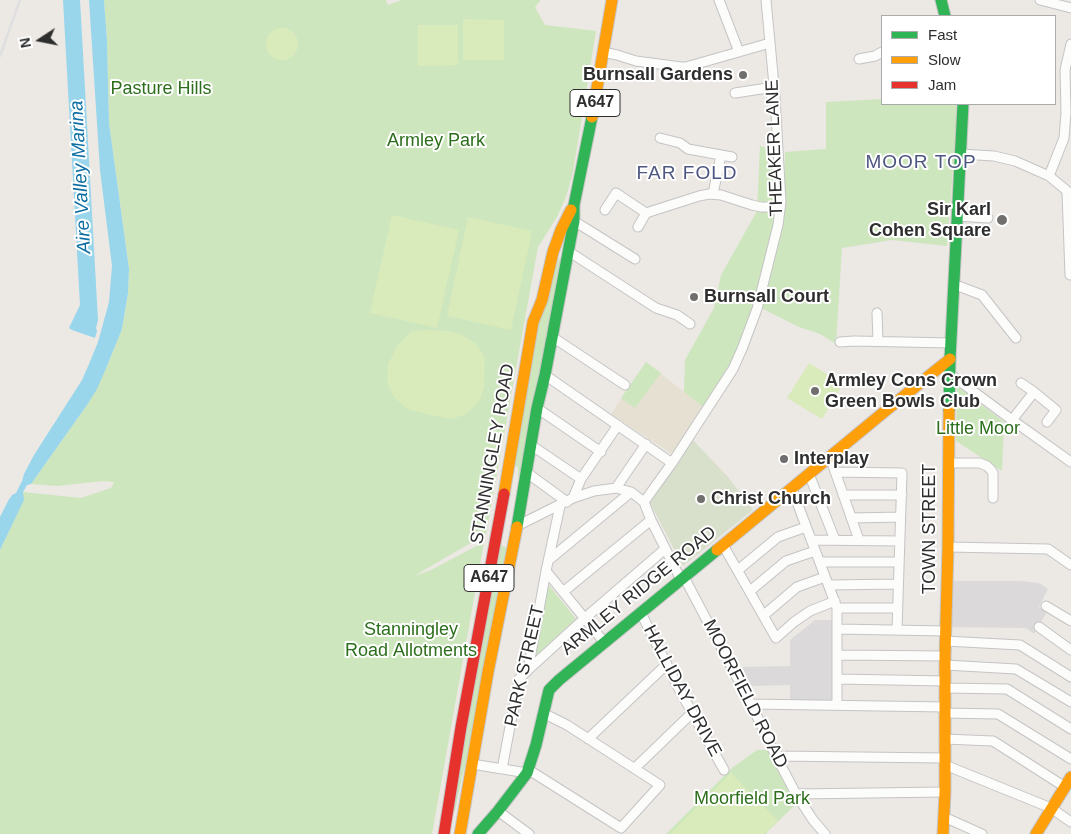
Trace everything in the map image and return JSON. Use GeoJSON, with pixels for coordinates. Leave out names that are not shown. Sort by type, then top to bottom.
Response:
{"type":"FeatureCollection","features":[{"type":"Feature","properties":{"kind":"main road","name":"STANNINGLEY ROAD"},"geometry":{"type":"LineString","coordinates":[[460,834],[488,672],[517,528],[537,408],[574,221],[574,205],[612,0]]}},
{"type":"Feature","properties":{"kind":"main road"},"geometry":{"type":"LineString","coordinates":[[941,0],[945,15]]}},
{"type":"Feature","properties":{"kind":"main road","name":"TOWN STREET"},"geometry":{"type":"LineString","coordinates":[[944,834],[944,710],[950,359],[962,105]]}},
{"type":"Feature","properties":{"kind":"main road","name":"STANNINGLEY ROAD"},"geometry":{"type":"LineString","coordinates":[[444,834],[461,727],[533,322],[542,300],[553,252],[561,230],[574,205]]}},
{"type":"Feature","properties":{"kind":"main road","name":"ARMLEY RIDGE ROAD"},"geometry":{"type":"LineString","coordinates":[[478,834],[528,772],[549,690],[604,642],[950,359]]}},
{"type":"Feature","properties":{"kind":"main road"},"geometry":{"type":"LineString","coordinates":[[497,533],[504,538],[517,528],[509,518],[499,519]]}},
{"type":"Feature","properties":{"kind":"main road"},"geometry":{"type":"LineString","coordinates":[[1036,834],[1071,777]]}},
{"type":"Feature","properties":{"kind":"street"},"geometry":{"type":"LineString","coordinates":[[719,0],[740,52]]}},
{"type":"Feature","properties":{"kind":"street","name":"THEAKER LANE"},"geometry":{"type":"LineString","coordinates":[[644,502],[672,463],[733,369],[757,309],[778,225],[780,207],[779,167],[766,0]]}},
{"type":"Feature","properties":{"kind":"street"},"geometry":{"type":"LineString","coordinates":[[1040,0],[1071,8]]}},
{"type":"Feature","properties":{"kind":"street"},"geometry":{"type":"LineString","coordinates":[[603,52],[636,62],[680,68],[770,43]]}},
{"type":"Feature","properties":{"kind":"street"},"geometry":{"type":"LineString","coordinates":[[1049,176],[1064,138],[1066,113],[1065,70],[1071,44]]}},
{"type":"Feature","properties":{"kind":"street"},"geometry":{"type":"LineString","coordinates":[[858,59],[875,56],[881,53]]}},
{"type":"Feature","properties":{"kind":"street"},"geometry":{"type":"LineString","coordinates":[[735,93],[774,88]]}},
{"type":"Feature","properties":{"kind":"street"},"geometry":{"type":"LineString","coordinates":[[660,138],[680,143],[688,149],[732,157]]}},
{"type":"Feature","properties":{"kind":"street"},"geometry":{"type":"LineString","coordinates":[[960,154],[994,156],[1015,161],[1049,176],[1069,193],[1070,275]]}},
{"type":"Feature","properties":{"kind":"street"},"geometry":{"type":"LineString","coordinates":[[713,194],[721,155]]}},
{"type":"Feature","properties":{"kind":"street"},"geometry":{"type":"LineString","coordinates":[[605,210],[616,193],[646,214]]}},
{"type":"Feature","properties":{"kind":"street"},"geometry":{"type":"LineString","coordinates":[[638,228],[646,214],[709,194],[721,195],[752,206],[780,207]]}},
{"type":"Feature","properties":{"kind":"street"},"geometry":{"type":"LineString","coordinates":[[957,216],[988,218]]}},
{"type":"Feature","properties":{"kind":"street"},"geometry":{"type":"LineString","coordinates":[[574,221],[635,259]]}},
{"type":"Feature","properties":{"kind":"street"},"geometry":{"type":"LineString","coordinates":[[568,251],[656,308],[676,315],[690,324]]}},
{"type":"Feature","properties":{"kind":"street"},"geometry":{"type":"LineString","coordinates":[[953,284],[982,295],[1016,338]]}},
{"type":"Feature","properties":{"kind":"street"},"geometry":{"type":"LineString","coordinates":[[877,314],[878,341]]}},
{"type":"Feature","properties":{"kind":"street"},"geometry":{"type":"LineString","coordinates":[[551,336],[625,386]]}},
{"type":"Feature","properties":{"kind":"street"},"geometry":{"type":"LineString","coordinates":[[840,342],[951,343]]}},
{"type":"Feature","properties":{"kind":"street"},"geometry":{"type":"LineString","coordinates":[[950,374],[1071,462]]}},
{"type":"Feature","properties":{"kind":"street"},"geometry":{"type":"LineString","coordinates":[[545,375],[672,463]]}},
{"type":"Feature","properties":{"kind":"street"},"geometry":{"type":"LineString","coordinates":[[1021,383],[1056,410],[1047,422]]}},
{"type":"Feature","properties":{"kind":"street"},"geometry":{"type":"LineString","coordinates":[[1012,420],[1034,392]]}},
{"type":"Feature","properties":{"kind":"street"},"geometry":{"type":"LineString","coordinates":[[537,408],[601,452]]}},
{"type":"Feature","properties":{"kind":"street","name":"PARK STREET"},"geometry":{"type":"LineString","coordinates":[[502,769],[519,679],[528,670],[546,571],[567,502],[618,425]]}},
{"type":"Feature","properties":{"kind":"street"},"geometry":{"type":"LineString","coordinates":[[616,488],[646,444]]}},
{"type":"Feature","properties":{"kind":"street"},"geometry":{"type":"LineString","coordinates":[[531,445],[582,479]]}},
{"type":"Feature","properties":{"kind":"street"},"geometry":{"type":"LineString","coordinates":[[830,457],[859,540]]}},
{"type":"Feature","properties":{"kind":"street"},"geometry":{"type":"LineString","coordinates":[[948,463],[980,463],[986,466],[993,473],[993,498]]}},
{"type":"Feature","properties":{"kind":"street"},"geometry":{"type":"LineString","coordinates":[[526,472],[567,502]]}},
{"type":"Feature","properties":{"kind":"street"},"geometry":{"type":"LineString","coordinates":[[835,472],[902,473],[897,630]]}},
{"type":"Feature","properties":{"kind":"street"},"geometry":{"type":"LineString","coordinates":[[809,474],[835,540]]}},
{"type":"Feature","properties":{"kind":"street"},"geometry":{"type":"LineString","coordinates":[[517,528],[567,502],[594,491],[616,488],[631,492],[644,502]]}},
{"type":"Feature","properties":{"kind":"street"},"geometry":{"type":"LineString","coordinates":[[792,489],[836,605],[837,705]]}},
{"type":"Feature","properties":{"kind":"street"},"geometry":{"type":"LineString","coordinates":[[550,559],[631,492]]}},
{"type":"Feature","properties":{"kind":"street"},"geometry":{"type":"LineString","coordinates":[[843,495],[902,495]]}},
{"type":"Feature","properties":{"kind":"street","name":"MOORFIELD ROAD"},"geometry":{"type":"LineString","coordinates":[[644,502],[665,549],[751,704],[796,794],[825,834]]}},
{"type":"Feature","properties":{"kind":"street"},"geometry":{"type":"LineString","coordinates":[[851,518],[900,517]]}},
{"type":"Feature","properties":{"kind":"street"},"geometry":{"type":"LineString","coordinates":[[563,592],[651,520]]}},
{"type":"Feature","properties":{"kind":"street"},"geometry":{"type":"LineString","coordinates":[[738,570],[778,537],[806,527]]}},
{"type":"Feature","properties":{"kind":"street"},"geometry":{"type":"LineString","coordinates":[[812,540],[900,540]]}},
{"type":"Feature","properties":{"kind":"street"},"geometry":{"type":"LineString","coordinates":[[723,545],[776,638],[810,610],[836,605],[897,608]]}},
{"type":"Feature","properties":{"kind":"street"},"geometry":{"type":"LineString","coordinates":[[948,547],[1048,549],[1071,565]]}},
{"type":"Feature","properties":{"kind":"street"},"geometry":{"type":"LineString","coordinates":[[528,670],[665,549]]}},
{"type":"Feature","properties":{"kind":"street"},"geometry":{"type":"LineString","coordinates":[[750,592],[786,561],[815,551]]}},
{"type":"Feature","properties":{"kind":"street"},"geometry":{"type":"LineString","coordinates":[[820,562],[899,562]]}},
{"type":"Feature","properties":{"kind":"street"},"geometry":{"type":"LineString","coordinates":[[546,571],[604,642]]}},
{"type":"Feature","properties":{"kind":"street"},"geometry":{"type":"LineString","coordinates":[[764,615],[797,587],[827,581],[898,584]]}},
{"type":"Feature","properties":{"kind":"street"},"geometry":{"type":"LineString","coordinates":[[1046,606],[1071,621]]}},
{"type":"Feature","properties":{"kind":"street","name":"HALLIDAY DRIVE"},"geometry":{"type":"LineString","coordinates":[[641,613],[692,713],[724,770]]}},
{"type":"Feature","properties":{"kind":"street"},"geometry":{"type":"LineString","coordinates":[[1039,628],[1071,650]]}},
{"type":"Feature","properties":{"kind":"street"},"geometry":{"type":"LineString","coordinates":[[837,629],[897,630],[1020,645],[1071,677]]}},
{"type":"Feature","properties":{"kind":"street"},"geometry":{"type":"LineString","coordinates":[[837,655],[945,661],[1016,668],[1071,702]]}},
{"type":"Feature","properties":{"kind":"street"},"geometry":{"type":"LineString","coordinates":[[588,739],[667,664]]}},
{"type":"Feature","properties":{"kind":"street"},"geometry":{"type":"LineString","coordinates":[[837,679],[1007,690],[1071,729]]}},
{"type":"Feature","properties":{"kind":"street"},"geometry":{"type":"LineString","coordinates":[[751,704],[837,705],[998,714],[1071,759]]}},
{"type":"Feature","properties":{"kind":"street"},"geometry":{"type":"LineString","coordinates":[[472,764],[528,772],[620,828],[660,785],[567,725],[543,713]]}},
{"type":"Feature","properties":{"kind":"street"},"geometry":{"type":"LineString","coordinates":[[635,768],[692,713]]}},
{"type":"Feature","properties":{"kind":"street"},"geometry":{"type":"LineString","coordinates":[[944,739],[993,741],[1065,787]]}},
{"type":"Feature","properties":{"kind":"street"},"geometry":{"type":"LineString","coordinates":[[776,756],[944,762],[1051,808],[1071,822]]}},
{"type":"Feature","properties":{"kind":"street"},"geometry":{"type":"LineString","coordinates":[[796,794],[945,792]]}},
{"type":"Feature","properties":{"kind":"street"},"geometry":{"type":"LineString","coordinates":[[498,811],[528,834]]}},
{"type":"Feature","properties":{"kind":"street"},"geometry":{"type":"LineString","coordinates":[[944,817],[982,834]]}},
{"type":"Feature","properties":{"kind":"shaded area"},"geometry":{"type":"Polygon","coordinates":[[[646,362],[703,407],[672,454],[611,414],[646,362]]]}},
{"type":"Feature","properties":{"kind":"shaded area"},"geometry":{"type":"Polygon","coordinates":[[[952,581],[1020,581],[1039,583],[1048,589],[1039,607],[1047,612],[1034,634],[1026,628],[952,627],[952,581]]]}},
{"type":"Feature","properties":{"kind":"shaded area"},"geometry":{"type":"Polygon","coordinates":[[[815,620],[833,620],[833,702],[790,701],[790,685],[750,686],[739,667],[790,666],[790,640],[815,620]]]}},
{"type":"Feature","properties":{"kind":"green space"},"geometry":{"type":"Polygon","coordinates":[[[104,0],[386,0],[388,5],[402,0],[541,0],[535,7],[545,25],[596,31],[573,172],[566,197],[557,217],[538,247],[486,534],[414,576],[431,570],[484,542],[432,834],[0,834],[0,550],[23,500],[23,492],[81,498],[111,488],[114,482],[103,481],[57,486],[31,484],[87,405],[107,366],[122,329],[128,293],[129,269],[109,123],[104,0]]]}},
{"type":"Feature","properties":{"kind":"green space"},"geometry":{"type":"Polygon","coordinates":[[[463,19],[504,20],[504,60],[463,60],[463,19]]]}},
{"type":"Feature","properties":{"kind":"green space"},"geometry":{"type":"Polygon","coordinates":[[[418,25],[458,25],[458,65],[418,66],[418,25]]]}},
{"type":"Feature","properties":{"kind":"green space"},"geometry":{"type":"Polygon","coordinates":[[[282,28],[288,29],[293,33],[297,38],[297,50],[293,55],[288,59],[282,60],[276,59],[271,55],[267,50],[266,44],[267,38],[271,33],[276,29],[282,28]]]}},
{"type":"Feature","properties":{"kind":"green space"},"geometry":{"type":"Polygon","coordinates":[[[881,99],[881,105],[956,105],[957,119],[947,246],[892,240],[842,248],[836,344],[820,334],[799,327],[761,308],[783,226],[785,152],[826,149],[826,102],[881,99]]]}},
{"type":"Feature","properties":{"kind":"green space"},"geometry":{"type":"Polygon","coordinates":[[[760,146],[771,149],[775,222],[758,291],[736,353],[703,407],[684,392],[685,360],[714,308],[721,275],[757,211],[760,146]]]}},
{"type":"Feature","properties":{"kind":"green space"},"geometry":{"type":"Polygon","coordinates":[[[392,215],[459,230],[437,328],[370,313],[392,215]]]}},
{"type":"Feature","properties":{"kind":"green space"},"geometry":{"type":"Polygon","coordinates":[[[468,217],[532,231],[511,330],[447,316],[468,217]]]}},
{"type":"Feature","properties":{"kind":"green space"},"geometry":{"type":"Polygon","coordinates":[[[559,258],[561,262],[518,480],[518,467],[515,466],[537,330],[559,258]]]}},
{"type":"Feature","properties":{"kind":"green space"},"geometry":{"type":"Polygon","coordinates":[[[426,330],[460,334],[475,343],[484,356],[484,387],[480,399],[464,415],[451,419],[407,409],[394,397],[387,382],[388,364],[398,345],[411,332],[426,330]]]}},
{"type":"Feature","properties":{"kind":"green space"},"geometry":{"type":"Polygon","coordinates":[[[646,362],[661,373],[635,408],[621,398],[646,362]]]}},
{"type":"Feature","properties":{"kind":"green space","name":"Armley Cons Crown Green Bowls Club"},"geometry":{"type":"Polygon","coordinates":[[[809,363],[843,384],[822,419],[787,398],[809,363]]]}},
{"type":"Feature","properties":{"kind":"green space","name":"Little Moor"},"geometry":{"type":"Polygon","coordinates":[[[957,386],[1004,422],[1002,471],[956,441],[957,386]]]}},
{"type":"Feature","properties":{"kind":"green space"},"geometry":{"type":"Polygon","coordinates":[[[693,440],[728,477],[753,510],[683,566],[650,503],[693,440]]]}},
{"type":"Feature","properties":{"kind":"green space"},"geometry":{"type":"Polygon","coordinates":[[[500,545],[507,550],[465,766],[455,811],[450,815],[500,545]]]}},
{"type":"Feature","properties":{"kind":"green space"},"geometry":{"type":"Polygon","coordinates":[[[548,584],[576,619],[534,657],[548,584]]]}},
{"type":"Feature","properties":{"kind":"green space","name":"Moorfield Park"},"geometry":{"type":"Polygon","coordinates":[[[757,750],[768,750],[795,805],[767,834],[666,834],[732,768],[757,750]]]}},
{"type":"Feature","properties":{"kind":"green space"},"geometry":{"type":"Polygon","coordinates":[[[731,773],[778,821],[764,834],[670,834],[731,773]]]}},
{"type":"Feature","properties":{"kind":"water","name":"Aire Valley Marina"},"geometry":{"type":"Polygon","coordinates":[[[63,0],[80,0],[98,320],[95,338],[69,328],[80,305],[63,0]]]}},
{"type":"Feature","properties":{"kind":"water"},"geometry":{"type":"Polygon","coordinates":[[[89,0],[104,0],[109,123],[129,269],[128,293],[122,329],[97,389],[31,484],[27,485],[23,492],[24,500],[0,550],[0,517],[12,495],[16,493],[34,455],[82,380],[98,342],[109,302],[112,266],[100,170],[89,0]]]}},
{"type":"Feature","properties":{"kind":"railway"},"geometry":{"type":"LineString","coordinates":[[0,56],[20,0]]}},
{"type":"Feature","properties":{"kind":"traffic: fast"},"geometry":{"type":"LineString","coordinates":[[941,0],[945,15]]}},
{"type":"Feature","properties":{"kind":"traffic: fast"},"geometry":{"type":"LineString","coordinates":[[949,410],[963,105]]}},
{"type":"Feature","properties":{"kind":"traffic: fast"},"geometry":{"type":"LineString","coordinates":[[517,527],[537,408],[574,221],[574,205],[592,117]]}},
{"type":"Feature","properties":{"kind":"traffic: fast"},"geometry":{"type":"LineString","coordinates":[[478,834],[527,773],[536,745],[549,690],[717,550]]}},
{"type":"Feature","properties":{"kind":"traffic: slow"},"geometry":{"type":"LineString","coordinates":[[592,117],[612,0]]}},
{"type":"Feature","properties":{"kind":"traffic: slow"},"geometry":{"type":"LineString","coordinates":[[504,494],[533,322],[542,300],[553,252],[571,210]]}},
{"type":"Feature","properties":{"kind":"traffic: slow"},"geometry":{"type":"LineString","coordinates":[[717,550],[950,359]]}},
{"type":"Feature","properties":{"kind":"traffic: slow"},"geometry":{"type":"LineString","coordinates":[[943,834],[949,410]]}},
{"type":"Feature","properties":{"kind":"traffic: slow"},"geometry":{"type":"LineString","coordinates":[[460,834],[488,672],[517,527]]}},
{"type":"Feature","properties":{"kind":"traffic: slow"},"geometry":{"type":"LineString","coordinates":[[1036,834],[1071,777]]}},
{"type":"Feature","properties":{"kind":"traffic: jam"},"geometry":{"type":"LineString","coordinates":[[444,834],[461,727],[504,494]]}},
{"type":"Feature","properties":{"kind":"place","name":"Burnsall Gardens"},"geometry":{"type":"Point","coordinates":[743,75]}},
{"type":"Feature","properties":{"kind":"place","name":"Sir Karl Cohen Square"},"geometry":{"type":"Point","coordinates":[1002,220]}},
{"type":"Feature","properties":{"kind":"place","name":"Burnsall Court"},"geometry":{"type":"Point","coordinates":[694,297]}},
{"type":"Feature","properties":{"kind":"place","name":"Armley Cons Crown Green Bowls Club"},"geometry":{"type":"Point","coordinates":[815,391]}},
{"type":"Feature","properties":{"kind":"place","name":"Interplay"},"geometry":{"type":"Point","coordinates":[784,459]}},
{"type":"Feature","properties":{"kind":"place","name":"Christ Church"},"geometry":{"type":"Point","coordinates":[701,499]}},
{"type":"Feature","properties":{"kind":"district","name":"MOOR TOP"},"geometry":{"type":"Point","coordinates":[921,163]}},
{"type":"Feature","properties":{"kind":"district","name":"FAR FOLD"},"geometry":{"type":"Point","coordinates":[687,174]}},
{"type":"Feature","properties":{"kind":"park label","name":"Pasture Hills"},"geometry":{"type":"Point","coordinates":[161,89]}},
{"type":"Feature","properties":{"kind":"park label","name":"Armley Park"},"geometry":{"type":"Point","coordinates":[436,141]}},
{"type":"Feature","properties":{"kind":"park label","name":"Stanningley Road Allotments"},"geometry":{"type":"Point","coordinates":[411,640]}}]}
